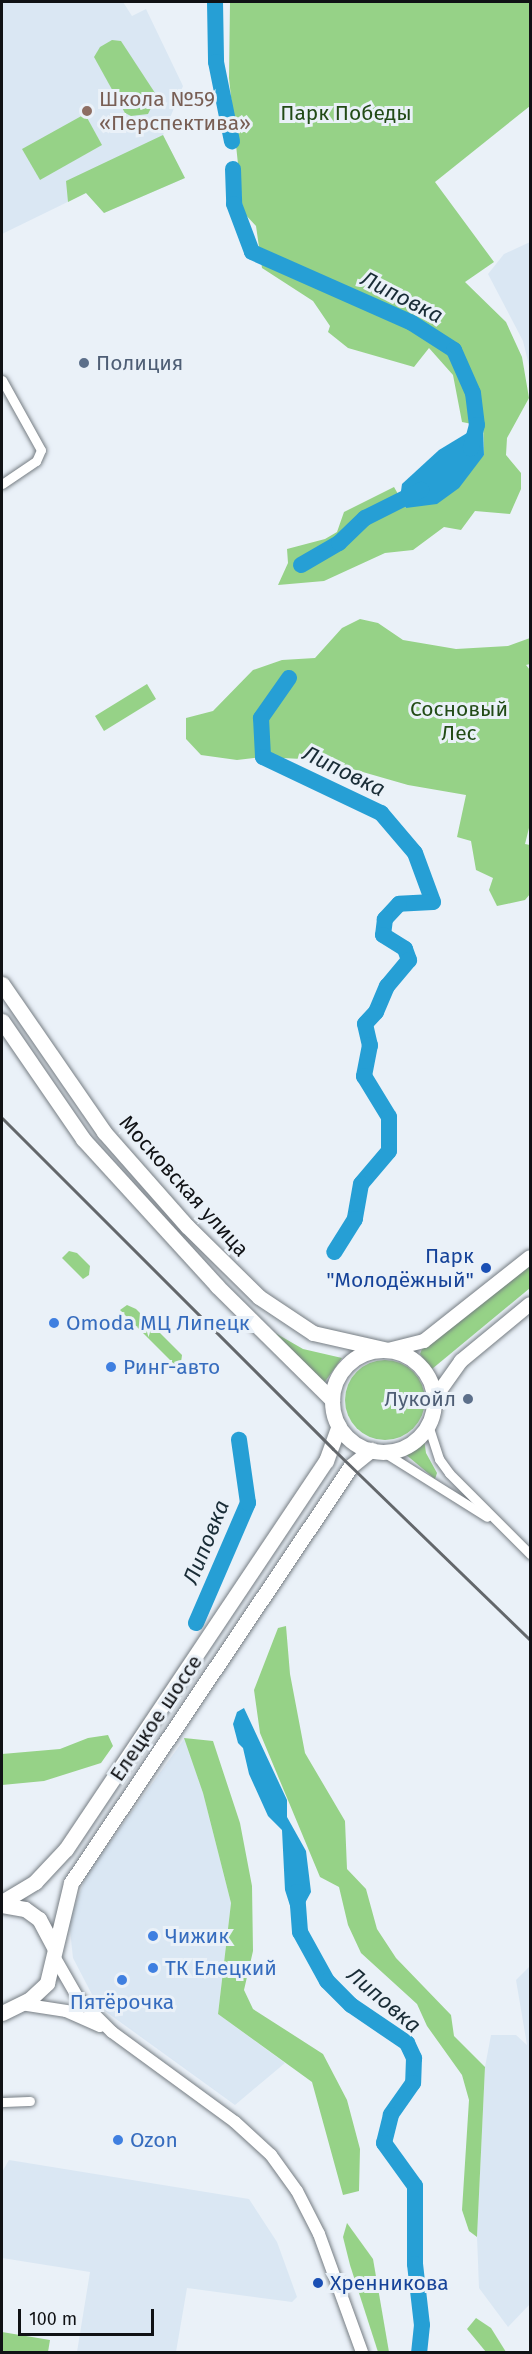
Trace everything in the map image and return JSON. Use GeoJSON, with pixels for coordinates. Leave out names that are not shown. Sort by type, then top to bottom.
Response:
{"type":"FeatureCollection","features":[{"type":"Feature","properties":{"kind":"main road","name":"Московская улица"},"geometry":{"type":"LineString","coordinates":[[2,984],[104,1131],[187,1226],[258,1297],[313,1333],[388,1350]]}},
{"type":"Feature","properties":{"kind":"main road","name":"Московская улица"},"geometry":{"type":"LineString","coordinates":[[2,1021],[83,1139],[217,1286],[332,1400]]}},
{"type":"Feature","properties":{"kind":"main road"},"geometry":{"type":"LineString","coordinates":[[531,1257],[424,1341],[366,1353],[347,1364],[334,1386],[332,1400],[339,1426],[352,1442],[378,1452],[414,1442],[428,1425],[434,1400],[461,1361],[531,1304]]}},
{"type":"Feature","properties":{"kind":"main road"},"geometry":{"type":"LineString","coordinates":[[388,1350],[411,1357],[422,1367],[434,1400]]}},
{"type":"Feature","properties":{"kind":"main road","name":"Елецкое шоссе"},"geometry":{"type":"LineString","coordinates":[[2,1903],[35,1882],[66,1849],[320,1471],[333,1449],[339,1426]]}},
{"type":"Feature","properties":{"kind":"main road","name":"Елецкое шоссе"},"geometry":{"type":"LineString","coordinates":[[2,2013],[21,2004],[47,1983],[55,1954],[63,1905],[87,1858],[351,1466],[378,1452]]}},
{"type":"Feature","properties":{"kind":"main road"},"geometry":{"type":"LineString","coordinates":[[2,1903],[25,1909],[39,1919],[55,1954]]}},
{"type":"Feature","properties":{"kind":"main road"},"geometry":{"type":"LineString","coordinates":[[2,2007],[21,2004]]}},
{"type":"Feature","properties":{"kind":"street"},"geometry":{"type":"LineString","coordinates":[[2,380],[41,450],[36,461],[2,484]]}},
{"type":"Feature","properties":{"kind":"street"},"geometry":{"type":"LineString","coordinates":[[428,1425],[439,1459],[497,1522],[531,1554]]}},
{"type":"Feature","properties":{"kind":"street"},"geometry":{"type":"LineString","coordinates":[[378,1452],[497,1522]]}},
{"type":"Feature","properties":{"kind":"street"},"geometry":{"type":"LineString","coordinates":[[55,1954],[78,1998],[112,2031],[235,2122],[284,2171],[319,2234],[362,2352]]}},
{"type":"Feature","properties":{"kind":"street"},"geometry":{"type":"LineString","coordinates":[[21,2004],[66,2011],[112,2031]]}},
{"type":"Feature","properties":{"kind":"street"},"geometry":{"type":"LineString","coordinates":[[2,2102],[30,2101]]}},
{"type":"Feature","properties":{"kind":"shaded area","name":"Школа №59 «Перспектива»"},"geometry":{"type":"Polygon","coordinates":[[[2,2],[123,2],[132,16],[146,9],[183,86],[163,135],[185,178],[104,213],[86,193],[2,234],[2,2]]]}},
{"type":"Feature","properties":{"kind":"shaded area"},"geometry":{"type":"Polygon","coordinates":[[[530,242],[530,370],[523,341],[488,274],[504,254],[530,242]]]}},
{"type":"Feature","properties":{"kind":"shaded area"},"geometry":{"type":"Polygon","coordinates":[[[185,1738],[203,1793],[231,1903],[218,2014],[285,2063],[235,2105],[98,2006],[73,1958],[69,1921],[87,1874],[185,1738]]]}},
{"type":"Feature","properties":{"kind":"shaded area"},"geometry":{"type":"Polygon","coordinates":[[[530,1966],[530,2304],[508,2327],[479,2288],[477,2237],[485,2067],[491,2035],[516,2035],[527,2045],[516,1980],[530,1966]]]}},
{"type":"Feature","properties":{"kind":"shaded area"},"geometry":{"type":"Polygon","coordinates":[[[9,2160],[249,2199],[277,2242],[297,2297],[292,2302],[187,2288],[176,2352],[77,2352],[90,2272],[2,2258],[2,2172],[9,2160]]]}},
{"type":"Feature","properties":{"kind":"green space","name":"Парк Победы"},"geometry":{"type":"Polygon","coordinates":[[[230,2],[530,2],[530,106],[435,182],[494,262],[465,282],[506,322],[522,357],[529,398],[507,438],[506,455],[521,473],[521,489],[510,514],[475,511],[461,530],[444,527],[413,550],[385,553],[324,581],[278,585],[288,563],[287,549],[325,539],[337,532],[344,512],[394,487],[406,508],[484,455],[483,418],[477,425],[462,422],[453,375],[429,348],[414,367],[348,348],[328,332],[330,326],[313,301],[262,268],[256,226],[243,212],[229,78],[230,2]]]}},
{"type":"Feature","properties":{"kind":"green space"},"geometry":{"type":"Polygon","coordinates":[[[112,40],[121,41],[157,96],[148,114],[131,116],[125,113],[94,57],[100,47],[112,40]]]}},
{"type":"Feature","properties":{"kind":"green space"},"geometry":{"type":"Polygon","coordinates":[[[85,114],[102,145],[40,180],[22,149],[85,114]]]}},
{"type":"Feature","properties":{"kind":"green space"},"geometry":{"type":"Polygon","coordinates":[[[163,135],[185,178],[104,213],[86,193],[68,202],[66,181],[163,135]]]}},
{"type":"Feature","properties":{"kind":"green space","name":"Сосновый Лес"},"geometry":{"type":"Polygon","coordinates":[[[360,619],[378,623],[403,640],[456,649],[508,646],[530,638],[530,664],[526,665],[530,670],[530,824],[525,844],[530,845],[530,894],[525,900],[497,906],[489,890],[493,878],[476,870],[471,841],[457,837],[466,795],[408,785],[321,760],[263,757],[237,760],[201,755],[186,739],[186,718],[213,711],[253,670],[282,660],[315,658],[342,628],[360,619]]]}},
{"type":"Feature","properties":{"kind":"green space"},"geometry":{"type":"Polygon","coordinates":[[[147,684],[156,699],[104,731],[95,716],[147,684]]]}},
{"type":"Feature","properties":{"kind":"green space"},"geometry":{"type":"Polygon","coordinates":[[[69,1251],[77,1253],[90,1266],[89,1275],[83,1279],[62,1258],[69,1251]]]}},
{"type":"Feature","properties":{"kind":"green space"},"geometry":{"type":"Polygon","coordinates":[[[530,1266],[530,1288],[432,1369],[420,1354],[422,1349],[530,1266]]]}},
{"type":"Feature","properties":{"kind":"green space"},"geometry":{"type":"Polygon","coordinates":[[[127,1305],[136,1309],[182,1355],[180,1370],[120,1310],[127,1305]]]}},
{"type":"Feature","properties":{"kind":"green space"},"geometry":{"type":"Polygon","coordinates":[[[270,1330],[303,1349],[342,1358],[324,1383],[270,1330]]]}},
{"type":"Feature","properties":{"kind":"green space"},"geometry":{"type":"Polygon","coordinates":[[[385,1360],[400,1363],[413,1372],[422,1385],[425,1400],[422,1415],[413,1428],[400,1437],[385,1440],[370,1437],[357,1428],[348,1415],[345,1400],[348,1385],[357,1372],[370,1363],[385,1360]]]}},
{"type":"Feature","properties":{"kind":"green space"},"geometry":{"type":"Polygon","coordinates":[[[424,1439],[426,1453],[437,1473],[435,1479],[404,1453],[424,1439]]]}},
{"type":"Feature","properties":{"kind":"green space"},"geometry":{"type":"Polygon","coordinates":[[[286,1626],[290,1674],[305,1753],[345,1821],[347,1869],[366,1889],[377,1929],[396,1958],[451,2015],[454,2036],[485,2067],[477,2237],[469,2231],[462,2210],[469,2100],[462,2075],[427,2026],[417,2004],[361,1953],[348,1925],[339,1887],[320,1877],[260,1733],[254,1690],[278,1628],[286,1626]]]}},
{"type":"Feature","properties":{"kind":"green space"},"geometry":{"type":"Polygon","coordinates":[[[108,1735],[113,1746],[101,1763],[44,1781],[2,1785],[2,1754],[60,1749],[88,1738],[108,1735]]]}},
{"type":"Feature","properties":{"kind":"green space"},"geometry":{"type":"Polygon","coordinates":[[[184,1738],[213,1741],[240,1823],[252,1886],[253,1951],[244,1990],[253,2009],[323,2054],[347,2100],[360,2149],[359,2191],[343,2195],[312,2082],[218,2014],[231,1903],[203,1793],[184,1738]]]}},
{"type":"Feature","properties":{"kind":"green space"},"geometry":{"type":"Polygon","coordinates":[[[347,2223],[373,2259],[389,2352],[378,2352],[343,2237],[347,2223]]]}},
{"type":"Feature","properties":{"kind":"green space"},"geometry":{"type":"Polygon","coordinates":[[[476,2318],[491,2328],[506,2352],[486,2352],[467,2329],[476,2318]]]}},
{"type":"Feature","properties":{"kind":"green space"},"geometry":{"type":"Polygon","coordinates":[[[2,2332],[50,2340],[48,2352],[2,2352],[2,2332]]]}},
{"type":"Feature","properties":{"kind":"water"},"geometry":{"type":"Polygon","coordinates":[[[477,427],[483,429],[484,455],[459,488],[437,504],[406,508],[400,498],[402,484],[439,450],[477,427]]]}},
{"type":"Feature","properties":{"kind":"water"},"geometry":{"type":"Polygon","coordinates":[[[244,1708],[287,1800],[287,1817],[306,1851],[311,1892],[298,1916],[292,1912],[285,1890],[282,1830],[268,1816],[249,1774],[243,1748],[238,1743],[233,1724],[237,1712],[244,1708]]]}},
{"type":"Feature","properties":{"kind":"waterway","name":"Липовка"},"geometry":{"type":"LineString","coordinates":[[215,2],[216,62],[232,141]]}},
{"type":"Feature","properties":{"kind":"waterway","name":"Липовка"},"geometry":{"type":"LineString","coordinates":[[233,169],[234,204],[252,252],[412,323],[454,350],[473,393],[477,425],[471,448]]}},
{"type":"Feature","properties":{"kind":"waterway","name":"Липовка"},"geometry":{"type":"LineString","coordinates":[[301,565],[339,543],[365,518],[421,490]]}},
{"type":"Feature","properties":{"kind":"waterway","name":"Липовка"},"geometry":{"type":"LineString","coordinates":[[289,678],[261,718],[263,757],[381,813],[415,853],[433,902],[399,904],[385,919],[383,935],[405,949],[409,960],[387,986],[376,1012],[365,1024],[370,1045],[364,1076],[389,1117],[389,1151],[361,1184],[355,1219],[334,1252]]}},
{"type":"Feature","properties":{"kind":"waterway","name":"Липовка"},"geometry":{"type":"LineString","coordinates":[[196,1623],[248,1503],[239,1440]]}},
{"type":"Feature","properties":{"kind":"waterway","name":"Липовка"},"geometry":{"type":"LineString","coordinates":[[297,1892],[300,1932],[327,1981],[351,2005],[407,2043],[414,2058],[413,2083],[391,2115],[384,2143],[415,2186],[415,2264],[422,2325],[419,2352]]}},
{"type":"Feature","properties":{"kind":"railway"},"geometry":{"type":"LineString","coordinates":[[2,1118],[333,1449],[530,1640]]}},
{"type":"Feature","properties":{"kind":"place","name":"Школа №59 «Перспектива»"},"geometry":{"type":"Point","coordinates":[87,111]}},
{"type":"Feature","properties":{"kind":"place","name":"Полиция"},"geometry":{"type":"Point","coordinates":[84,363]}},
{"type":"Feature","properties":{"kind":"place","name":"Парк \"Молодёжный\""},"geometry":{"type":"Point","coordinates":[486,1268]}},
{"type":"Feature","properties":{"kind":"place","name":"Omoda МЦ Липецк"},"geometry":{"type":"Point","coordinates":[54,1323]}},
{"type":"Feature","properties":{"kind":"place","name":"Ринг-авто"},"geometry":{"type":"Point","coordinates":[111,1367]}},
{"type":"Feature","properties":{"kind":"place","name":"Лукойл"},"geometry":{"type":"Point","coordinates":[468,1399]}},
{"type":"Feature","properties":{"kind":"place","name":"Чижик"},"geometry":{"type":"Point","coordinates":[153,1936]}},
{"type":"Feature","properties":{"kind":"place","name":"ТК Елецкий"},"geometry":{"type":"Point","coordinates":[153,1968]}},
{"type":"Feature","properties":{"kind":"place","name":"Пятёрочка"},"geometry":{"type":"Point","coordinates":[122,1980]}},
{"type":"Feature","properties":{"kind":"place","name":"Ozon"},"geometry":{"type":"Point","coordinates":[118,2140]}},
{"type":"Feature","properties":{"kind":"place","name":"Хренникова"},"geometry":{"type":"Point","coordinates":[318,2283]}}]}
